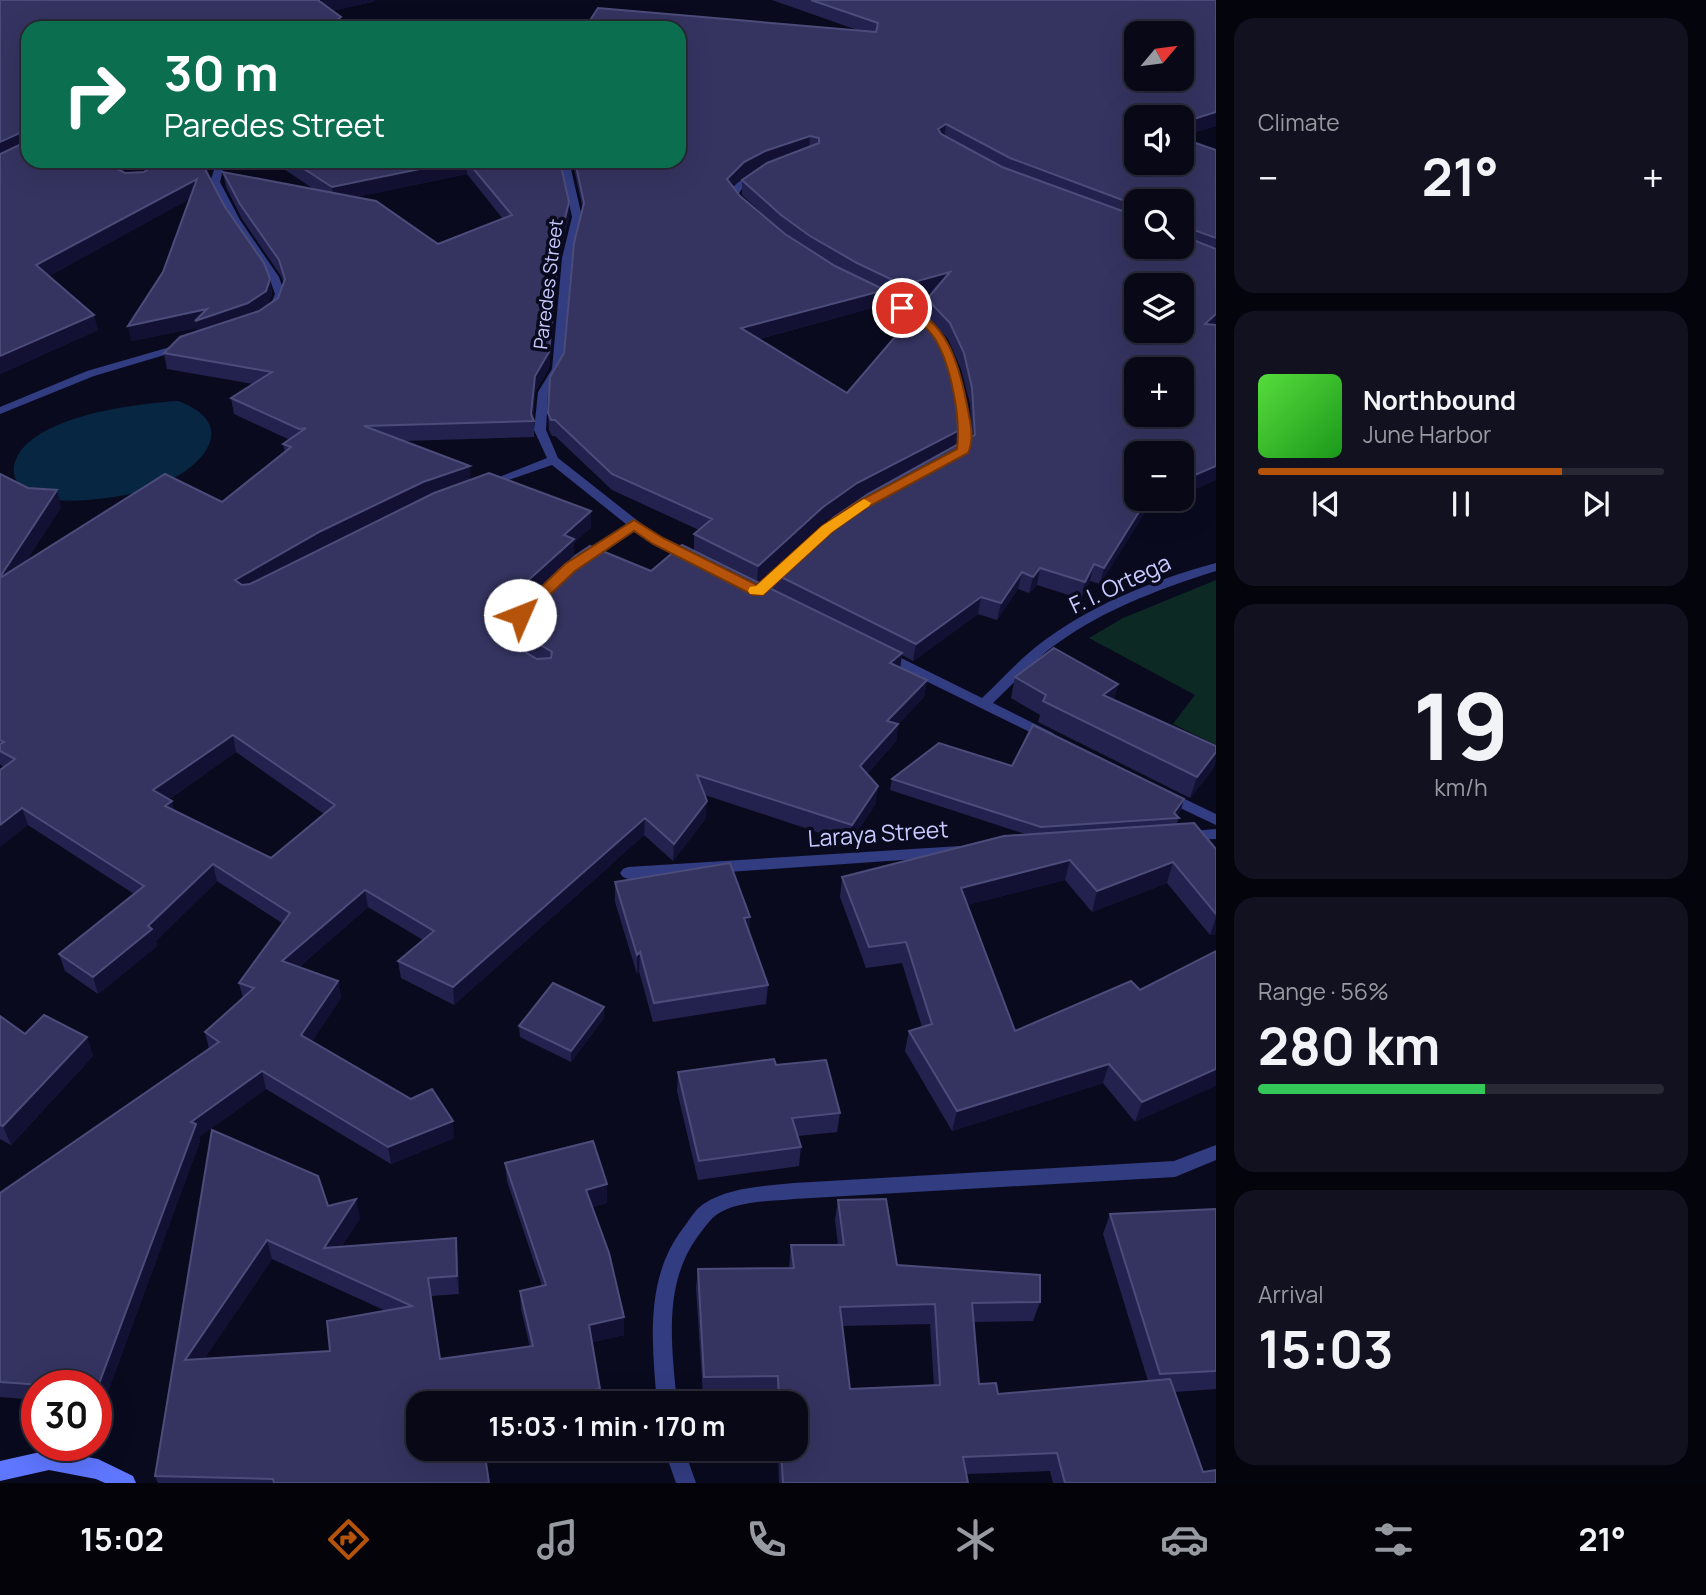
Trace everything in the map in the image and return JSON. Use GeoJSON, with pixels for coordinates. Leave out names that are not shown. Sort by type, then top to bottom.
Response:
{"type":"FeatureCollection","features":[{"type":"Feature","properties":{"kind":"street"},"geometry":{"type":"LineString","coordinates":[[117,168],[116,177],[134,184]]}},
{"type":"Feature","properties":{"kind":"street"},"geometry":{"type":"LineString","coordinates":[[219,168],[215,181],[235,220],[274,277],[280,294],[275,309],[266,316]]}},
{"type":"Feature","properties":{"kind":"street","name":"Paredes Street"},"geometry":{"type":"LineString","coordinates":[[553,460],[540,430],[543,392],[556,369],[567,258],[577,216],[566,168]]}},
{"type":"Feature","properties":{"kind":"street"},"geometry":{"type":"LineString","coordinates":[[752,213],[733,195],[739,185],[776,169]]}},
{"type":"Feature","properties":{"kind":"street"},"geometry":{"type":"LineString","coordinates":[[852,285],[915,314],[932,327],[943,343],[953,364],[966,433],[964,451],[949,460]]}},
{"type":"Feature","properties":{"kind":"street"},"geometry":{"type":"LineString","coordinates":[[0,411],[42,390],[100,369],[190,345]]}},
{"type":"Feature","properties":{"kind":"street"},"geometry":{"type":"LineString","coordinates":[[467,491],[553,460],[658,541],[702,564]]}},
{"type":"Feature","properties":{"kind":"street"},"geometry":{"type":"LineString","coordinates":[[570,568],[634,524]]}},
{"type":"Feature","properties":{"kind":"street"},"geometry":{"type":"LineString","coordinates":[[758,592],[797,555]]}},
{"type":"Feature","properties":{"kind":"street","name":"F. I. Ortega"},"geometry":{"type":"LineString","coordinates":[[984,704],[1042,649],[1074,627],[1112,606],[1216,567]]}},
{"type":"Feature","properties":{"kind":"street"},"geometry":{"type":"LineString","coordinates":[[532,604],[503,631],[513,653],[534,665]]}},
{"type":"Feature","properties":{"kind":"street"},"geometry":{"type":"LineString","coordinates":[[865,645],[1058,741]]}},
{"type":"Feature","properties":{"kind":"street"},"geometry":{"type":"LineString","coordinates":[[1155,790],[1216,820]]}},
{"type":"Feature","properties":{"kind":"street"},"geometry":{"type":"LineString","coordinates":[[1175,837],[1216,834]]}},
{"type":"Feature","properties":{"kind":"street","name":"Laraya Street"},"geometry":{"type":"LineString","coordinates":[[628,873],[970,850]]}},
{"type":"Feature","properties":{"kind":"street"},"geometry":{"type":"LineString","coordinates":[[666,1391],[662,1316],[667,1272],[687,1234],[711,1209],[753,1195],[794,1191],[1175,1169],[1216,1153]]}},
{"type":"Feature","properties":{"kind":"street"},"geometry":{"type":"LineString","coordinates":[[0,1471],[49,1460],[98,1469],[126,1483]]}},
{"type":"Feature","properties":{"kind":"street"},"geometry":{"type":"LineString","coordinates":[[678,1461],[686,1483]]}},
{"type":"Feature","properties":{"kind":"green space"},"geometry":{"type":"Polygon","coordinates":[[[1216,580],[1216,745],[1173,724],[1195,695],[1089,638],[1123,618],[1216,580]]]}},
{"type":"Feature","properties":{"kind":"water"},"geometry":{"type":"Polygon","coordinates":[[[178,401],[196,410],[207,420],[211,432],[210,443],[193,465],[164,483],[123,495],[70,501],[31,494],[16,481],[14,464],[18,455],[34,438],[49,429],[104,411],[178,401]]]}},
{"type":"Feature","properties":{"kind":"building"},"geometry":{"type":"Polygon","coordinates":[[[0,0],[318,0],[341,17],[335,21],[21,21],[21,132],[0,142],[0,0]]]}},
{"type":"Feature","properties":{"kind":"building"},"geometry":{"type":"Polygon","coordinates":[[[811,0],[1216,0],[1216,112],[1194,119],[1194,105],[1124,105],[1124,175],[1194,175],[1194,142],[1216,150],[1216,238],[1194,230],[1194,189],[1124,189],[1124,201],[1010,158],[946,124],[938,129],[941,134],[1002,167],[1124,212],[1124,259],[1194,259],[1194,240],[1216,249],[1216,314],[1205,324],[1216,325],[1216,466],[1194,475],[1194,441],[1124,441],[1124,511],[1140,511],[1104,568],[1094,564],[1085,582],[1040,568],[1033,577],[1022,572],[1001,603],[981,597],[916,644],[773,573],[834,517],[868,494],[975,435],[972,388],[964,353],[950,323],[927,299],[950,272],[903,285],[810,236],[781,215],[742,180],[767,163],[819,143],[819,138],[810,136],[765,151],[744,162],[727,179],[740,196],[785,234],[835,266],[885,290],[741,328],[847,393],[919,309],[929,318],[943,342],[952,372],[958,431],[857,483],[823,507],[758,566],[694,534],[712,519],[612,474],[555,420],[551,420],[548,413],[550,377],[564,353],[574,243],[584,203],[576,168],[686,168],[686,21],[590,21],[598,8],[876,32],[878,23],[811,0]]]}},
{"type":"Feature","properties":{"kind":"building"},"geometry":{"type":"Polygon","coordinates":[[[21,144],[21,168],[115,168],[125,173],[144,172],[150,168],[205,169],[225,207],[264,263],[270,279],[266,291],[248,303],[195,321],[207,309],[128,326],[163,272],[197,179],[36,265],[94,315],[0,356],[0,154],[21,144]]]}},
{"type":"Feature","properties":{"kind":"building"},"geometry":{"type":"Polygon","coordinates":[[[303,168],[425,168],[332,187],[303,168]]]}},
{"type":"Feature","properties":{"kind":"building"},"geometry":{"type":"Polygon","coordinates":[[[473,168],[562,168],[569,202],[559,243],[549,352],[535,376],[531,414],[534,421],[364,426],[470,466],[423,482],[321,531],[235,580],[242,585],[250,584],[434,493],[489,473],[591,511],[564,535],[574,539],[493,612],[506,641],[537,659],[551,658],[552,652],[519,631],[512,616],[575,556],[590,546],[651,571],[682,545],[902,653],[890,663],[927,680],[887,721],[898,724],[860,766],[878,786],[852,825],[697,775],[707,801],[674,844],[645,818],[453,987],[398,961],[434,931],[365,890],[282,961],[338,981],[301,1035],[411,1099],[432,1089],[453,1121],[388,1147],[262,1071],[191,1122],[196,1124],[104,1370],[21,1370],[21,1384],[0,1382],[0,1193],[219,1042],[205,1032],[254,988],[239,983],[290,913],[213,864],[148,926],[152,929],[93,977],[59,954],[144,886],[22,808],[0,825],[0,770],[15,759],[0,751],[0,744],[4,742],[0,740],[0,578],[165,474],[222,502],[291,447],[283,444],[306,428],[299,429],[231,398],[272,372],[164,353],[180,337],[259,311],[278,298],[285,279],[279,260],[240,204],[223,172],[376,201],[438,244],[512,215],[473,168]],[[233,735],[153,790],[172,801],[165,806],[271,858],[335,805],[233,735]]]}},
{"type":"Feature","properties":{"kind":"building"},"geometry":{"type":"Polygon","coordinates":[[[0,474],[28,488],[57,490],[0,577],[0,474]]]}},
{"type":"Feature","properties":{"kind":"building"},"geometry":{"type":"Polygon","coordinates":[[[1054,648],[1118,684],[1103,695],[1216,746],[1216,752],[1197,777],[1043,701],[1046,695],[1015,677],[1054,648]]]}},
{"type":"Feature","properties":{"kind":"building"},"geometry":{"type":"Polygon","coordinates":[[[1033,725],[1184,799],[1174,813],[1179,818],[1041,827],[892,779],[939,743],[1012,766],[1033,725]]]}},
{"type":"Feature","properties":{"kind":"building"},"geometry":{"type":"Polygon","coordinates":[[[1194,823],[1216,849],[1216,914],[1173,862],[1097,891],[1070,860],[961,888],[1015,1031],[1131,981],[1140,990],[1216,951],[1216,1069],[1142,1102],[1109,1064],[957,1111],[909,1031],[932,1024],[906,942],[869,947],[842,877],[1004,836],[1194,823]]]}},
{"type":"Feature","properties":{"kind":"building"},"geometry":{"type":"Polygon","coordinates":[[[730,863],[750,917],[744,918],[768,985],[654,1003],[640,952],[637,955],[615,882],[730,863]]]}},
{"type":"Feature","properties":{"kind":"building"},"geometry":{"type":"Polygon","coordinates":[[[553,983],[604,1007],[571,1051],[519,1026],[553,983]]]}},
{"type":"Feature","properties":{"kind":"building"},"geometry":{"type":"Polygon","coordinates":[[[44,1015],[87,1037],[3,1126],[0,1125],[0,1016],[25,1034],[44,1015]]]}},
{"type":"Feature","properties":{"kind":"building"},"geometry":{"type":"Polygon","coordinates":[[[774,1059],[776,1065],[826,1060],[840,1113],[792,1118],[801,1147],[699,1161],[678,1072],[774,1059]]]}},
{"type":"Feature","properties":{"kind":"building"},"geometry":{"type":"Polygon","coordinates":[[[212,1130],[318,1176],[328,1206],[356,1199],[324,1248],[456,1238],[457,1276],[428,1278],[440,1359],[533,1346],[520,1291],[546,1285],[505,1163],[593,1141],[607,1184],[586,1190],[609,1253],[624,1317],[589,1325],[600,1389],[406,1391],[406,1461],[486,1461],[489,1483],[274,1483],[273,1479],[155,1476],[212,1130]],[[267,1240],[185,1360],[330,1351],[327,1321],[412,1306],[267,1240]]]}},
{"type":"Feature","properties":{"kind":"building"},"geometry":{"type":"Polygon","coordinates":[[[886,1199],[897,1265],[1040,1275],[1040,1302],[972,1303],[979,1384],[996,1383],[998,1394],[1170,1379],[1203,1472],[1216,1470],[1216,1483],[1065,1483],[1057,1453],[963,1457],[968,1483],[783,1483],[782,1461],[808,1461],[808,1391],[779,1391],[778,1376],[704,1377],[698,1269],[794,1268],[791,1245],[844,1245],[838,1200],[886,1199]],[[935,1304],[840,1307],[850,1389],[940,1385],[935,1304]]]}},
{"type":"Feature","properties":{"kind":"building"},"geometry":{"type":"Polygon","coordinates":[[[1216,1209],[1216,1371],[1160,1374],[1110,1214],[1216,1209]]]}},
{"type":"Feature","properties":{"kind":"slow traffic"},"geometry":{"type":"LineString","coordinates":[[755,591],[758,592],[827,529],[864,503]]}},
{"type":"Feature","properties":{"kind":"route"},"geometry":{"type":"LineString","coordinates":[[520,615],[570,568],[634,524],[658,541],[758,592],[827,529],[861,505],[964,451],[966,433],[953,364],[932,327],[902,308]]}}]}
